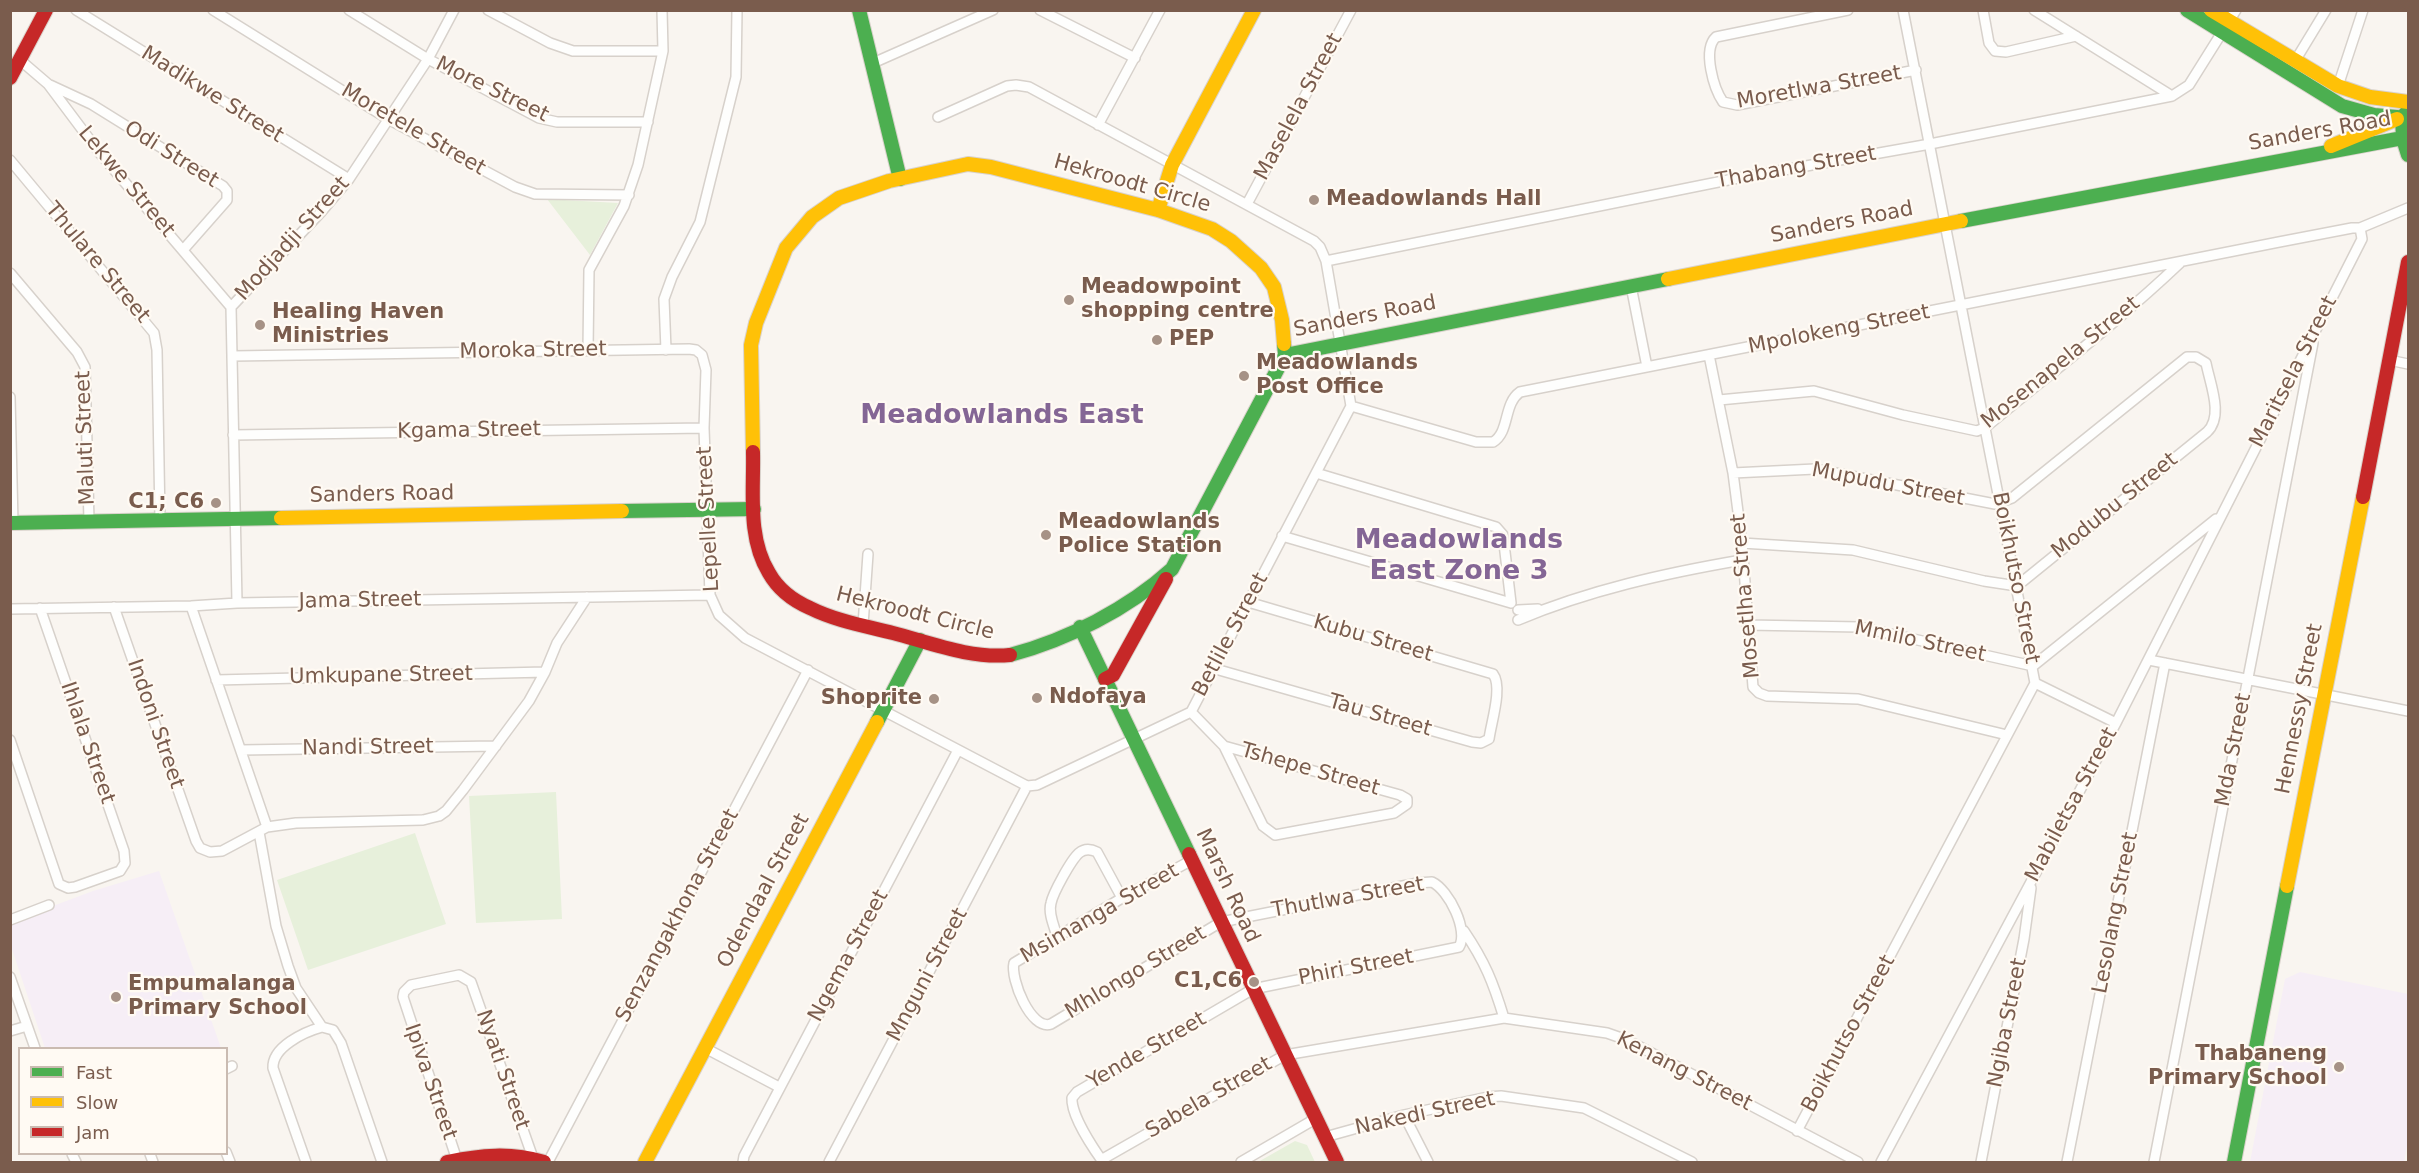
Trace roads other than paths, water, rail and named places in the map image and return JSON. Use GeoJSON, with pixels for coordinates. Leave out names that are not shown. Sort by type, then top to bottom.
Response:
{"type":"FeatureCollection","features":[{"type":"Feature","properties":{"kind":"street"},"geometry":{"type":"LineString","coordinates":[[10,78],[46,10]]}},
{"type":"Feature","properties":{"kind":"street","name":"Madikwe Street"},"geometry":{"type":"LineString","coordinates":[[76,10],[349,179]]}},
{"type":"Feature","properties":{"kind":"street","name":"Moretele Street"},"geometry":{"type":"LineString","coordinates":[[213,10],[388,119],[528,192],[549,195],[629,195]]}},
{"type":"Feature","properties":{"kind":"street","name":"More Street"},"geometry":{"type":"LineString","coordinates":[[349,10],[428,59],[521,109],[549,121],[648,122]]}},
{"type":"Feature","properties":{"kind":"street","name":"Modjadji Street"},"geometry":{"type":"LineString","coordinates":[[237,603],[231,307],[349,179],[428,59],[454,10]]}},
{"type":"Feature","properties":{"kind":"street"},"geometry":{"type":"LineString","coordinates":[[488,10],[550,43],[573,51],[663,51]]}},
{"type":"Feature","properties":{"kind":"street"},"geometry":{"type":"LineString","coordinates":[[588,350],[589,270],[629,195],[663,51],[662,10]]}},
{"type":"Feature","properties":{"kind":"street"},"geometry":{"type":"LineString","coordinates":[[666,350],[664,299],[672,277],[690,244],[705,205],[736,77],[737,10]]}},
{"type":"Feature","properties":{"kind":"street"},"geometry":{"type":"LineString","coordinates":[[860,10],[900,179]]}},
{"type":"Feature","properties":{"kind":"street"},"geometry":{"type":"LineString","coordinates":[[873,63],[993,10]]}},
{"type":"Feature","properties":{"kind":"street"},"geometry":{"type":"LineString","coordinates":[[1040,10],[1135,58]]}},
{"type":"Feature","properties":{"kind":"street"},"geometry":{"type":"LineString","coordinates":[[1098,125],[1160,10]]}},
{"type":"Feature","properties":{"kind":"street"},"geometry":{"type":"LineString","coordinates":[[1158,210],[1172,165],[1254,10]]}},
{"type":"Feature","properties":{"kind":"street","name":"Maselela Street"},"geometry":{"type":"LineString","coordinates":[[1247,204],[1351,10]]}},
{"type":"Feature","properties":{"kind":"street","name":"Moretlwa Street"},"geometry":{"type":"LineString","coordinates":[[1848,10],[1719,36],[1711,44],[1710,62],[1720,98],[1723,102],[1732,105],[1916,70]]}},
{"type":"Feature","properties":{"kind":"street","name":"Boikhutso Street"},"geometry":{"type":"LineString","coordinates":[[1797,1131],[2035,682],[1903,10]]}},
{"type":"Feature","properties":{"kind":"street"},"geometry":{"type":"LineString","coordinates":[[1983,10],[1986,34],[1990,46],[1995,51],[2006,52],[2076,36]]}},
{"type":"Feature","properties":{"kind":"street"},"geometry":{"type":"LineString","coordinates":[[2034,10],[2172,96]]}},
{"type":"Feature","properties":{"kind":"street"},"geometry":{"type":"LineString","coordinates":[[2187,10],[2229,22],[2338,86],[2370,98],[2409,102]]}},
{"type":"Feature","properties":{"kind":"street"},"geometry":{"type":"LineString","coordinates":[[2211,10],[2348,108],[2374,115],[2406,115]]}},
{"type":"Feature","properties":{"kind":"street"},"geometry":{"type":"LineString","coordinates":[[2295,62],[2326,10]]}},
{"type":"Feature","properties":{"kind":"street"},"geometry":{"type":"LineString","coordinates":[[2338,86],[2363,10]]}},
{"type":"Feature","properties":{"kind":"street","name":"Thabang Street"},"geometry":{"type":"LineString","coordinates":[[1326,261],[1733,179],[1930,144],[2172,96],[2189,85],[2229,22]]}},
{"type":"Feature","properties":{"kind":"street","name":"Lekwe Street"},"geometry":{"type":"LineString","coordinates":[[20,60],[48,84],[99,152],[231,307]]}},
{"type":"Feature","properties":{"kind":"street","name":"Odi Street"},"geometry":{"type":"LineString","coordinates":[[48,84],[91,104],[223,186],[227,191],[227,200],[183,250]]}},
{"type":"Feature","properties":{"kind":"street"},"geometry":{"type":"LineString","coordinates":[[938,117],[991,92],[1016,85],[1029,87],[1314,241],[1320,247],[1326,261],[1351,406]]}},
{"type":"Feature","properties":{"kind":"street"},"geometry":{"type":"LineString","coordinates":[[2346,138],[2352,125],[2348,108]]}},
{"type":"Feature","properties":{"kind":"street"},"geometry":{"type":"LineString","coordinates":[[2406,115],[2409,155]]}},
{"type":"Feature","properties":{"kind":"street"},"geometry":{"type":"LineString","coordinates":[[2316,153],[2346,138],[2406,115]]}},
{"type":"Feature","properties":{"kind":"street","name":"Sanders Road"},"geometry":{"type":"LineString","coordinates":[[1285,355],[1945,224],[2406,138]]}},
{"type":"Feature","properties":{"kind":"street","name":"Thulare Street"},"geometry":{"type":"LineString","coordinates":[[10,160],[154,333],[158,350],[160,520]]}},
{"type":"Feature","properties":{"kind":"street","name":"Hekroodt Circle"},"geometry":{"type":"LineString","coordinates":[[958,165],[975,165],[1158,210],[1212,229],[1245,252],[1261,268],[1274,287],[1278,303],[1285,355],[1172,569],[1150,588],[1080,627],[1029,650],[1007,656],[969,652],[863,625],[812,609],[797,601],[776,582],[768,572],[759,550],[754,509],[751,345],[756,323],[780,260],[792,239],[835,199],[861,188],[900,179],[958,165]]}},
{"type":"Feature","properties":{"kind":"street","name":"Mpolokeng Street"},"geometry":{"type":"LineString","coordinates":[[1351,406],[1476,442],[1493,442],[1500,436],[1510,404],[1520,392],[2360,228],[2409,208]]}},
{"type":"Feature","properties":{"kind":"street","name":"Maritsela Street"},"geometry":{"type":"LineString","coordinates":[[2220,516],[2362,239],[2360,228]]}},
{"type":"Feature","properties":{"kind":"street","name":"Hennessy Street"},"geometry":{"type":"LineString","coordinates":[[2234,1162],[2409,262]]}},
{"type":"Feature","properties":{"kind":"street","name":"Mosenapela Street"},"geometry":{"type":"LineString","coordinates":[[1719,400],[1814,392],[1973,431],[1986,427],[2151,291],[2180,263]]}},
{"type":"Feature","properties":{"kind":"street","name":"Maluti Street"},"geometry":{"type":"LineString","coordinates":[[10,273],[77,352],[86,366],[89,522]]}},
{"type":"Feature","properties":{"kind":"street"},"geometry":{"type":"LineString","coordinates":[[1631,286],[1647,367]]}},
{"type":"Feature","properties":{"kind":"street","name":"Mda Street"},"geometry":{"type":"LineString","coordinates":[[2154,1162],[2291,465],[2313,337]]}},
{"type":"Feature","properties":{"kind":"street","name":"Moroka Street"},"geometry":{"type":"LineString","coordinates":[[233,356],[689,349]]}},
{"type":"Feature","properties":{"kind":"street","name":"Lepelle Street"},"geometry":{"type":"LineString","coordinates":[[689,349],[702,355],[704,362],[710,595],[719,615],[745,638],[883,710]]}},
{"type":"Feature","properties":{"kind":"street","name":"Mosetlha Street"},"geometry":{"type":"LineString","coordinates":[[1709,355],[1733,473],[1742,543],[1751,683],[1759,693],[1767,696],[1858,699],[2007,735]]}},
{"type":"Feature","properties":{"kind":"street","name":"Modubu Street"},"geometry":{"type":"LineString","coordinates":[[2000,503],[2012,498],[2187,357],[2196,357],[2206,363],[2216,412],[2211,428],[2017,586]]}},
{"type":"Feature","properties":{"kind":"street"},"geometry":{"type":"LineString","coordinates":[[2389,360],[2409,364]]}},
{"type":"Feature","properties":{"kind":"street"},"geometry":{"type":"LineString","coordinates":[[10,398],[12,523]]}},
{"type":"Feature","properties":{"kind":"street","name":"Betlile Street"},"geometry":{"type":"LineString","coordinates":[[1027,786],[1049,780],[1191,712],[1351,406]]}},
{"type":"Feature","properties":{"kind":"street","name":"Kgama Street"},"geometry":{"type":"LineString","coordinates":[[233,435],[704,428]]}},
{"type":"Feature","properties":{"kind":"street","name":"Mupudu Street"},"geometry":{"type":"LineString","coordinates":[[1733,473],[1815,469],[1984,503],[2000,503]]}},
{"type":"Feature","properties":{"kind":"street"},"geometry":{"type":"LineString","coordinates":[[1316,473],[1497,527],[1503,535],[1515,606]]}},
{"type":"Feature","properties":{"kind":"street","name":"Sanders Road"},"geometry":{"type":"LineString","coordinates":[[12,523],[754,509]]}},
{"type":"Feature","properties":{"kind":"street"},"geometry":{"type":"LineString","coordinates":[[2033,666],[2220,516]]}},
{"type":"Feature","properties":{"kind":"street","name":"Mabiletsa Street"},"geometry":{"type":"LineString","coordinates":[[1881,1162],[1920,1093],[2116,723],[2220,516]]}},
{"type":"Feature","properties":{"kind":"street"},"geometry":{"type":"LineString","coordinates":[[1282,536],[1515,606],[1546,608]]}},
{"type":"Feature","properties":{"kind":"street"},"geometry":{"type":"LineString","coordinates":[[1742,543],[1846,549],[1984,581],[2017,586]]}},
{"type":"Feature","properties":{"kind":"street"},"geometry":{"type":"LineString","coordinates":[[863,625],[868,554]]}},
{"type":"Feature","properties":{"kind":"street"},"geometry":{"type":"LineString","coordinates":[[1518,620],[1546,608],[1623,585],[1742,560]]}},
{"type":"Feature","properties":{"kind":"street"},"geometry":{"type":"LineString","coordinates":[[1105,679],[1113,675],[1172,569]]}},
{"type":"Feature","properties":{"kind":"street","name":"Jama Street"},"geometry":{"type":"LineString","coordinates":[[10,609],[710,595]]}},
{"type":"Feature","properties":{"kind":"street"},"geometry":{"type":"LineString","coordinates":[[263,830],[314,822],[432,819],[447,811],[529,701],[545,672],[557,642],[587,597]]}},
{"type":"Feature","properties":{"kind":"street","name":"Kubu Street"},"geometry":{"type":"LineString","coordinates":[[1248,602],[1493,674],[1497,679]]}},
{"type":"Feature","properties":{"kind":"street"},"geometry":{"type":"LineString","coordinates":[[191,606],[241,750],[263,830],[274,916],[288,966],[296,988],[322,1027],[333,1030],[337,1035],[382,1162]]}},
{"type":"Feature","properties":{"kind":"street","name":"Indoni Street"},"geometry":{"type":"LineString","coordinates":[[114,607],[200,848],[204,851],[222,851],[263,830]]}},
{"type":"Feature","properties":{"kind":"street","name":"Ihlala Street"},"geometry":{"type":"LineString","coordinates":[[10,740],[59,884],[68,888],[75,887],[112,874],[123,867],[124,851],[40,608]]}},
{"type":"Feature","properties":{"kind":"street","name":"Mmilo Street"},"geometry":{"type":"LineString","coordinates":[[1747,625],[1860,627],[2033,666]]}},
{"type":"Feature","properties":{"kind":"street","name":"Marsh Road"},"geometry":{"type":"LineString","coordinates":[[1080,627],[1336,1162]]}},
{"type":"Feature","properties":{"kind":"street","name":"Odendaal Street"},"geometry":{"type":"LineString","coordinates":[[645,1162],[920,640]]}},
{"type":"Feature","properties":{"kind":"street"},"geometry":{"type":"LineString","coordinates":[[1116,700],[1130,645]]}},
{"type":"Feature","properties":{"kind":"street"},"geometry":{"type":"LineString","coordinates":[[2149,660],[2409,711]]}},
{"type":"Feature","properties":{"kind":"street","name":"Lesolang Street"},"geometry":{"type":"LineString","coordinates":[[2067,1162],[2165,663]]}},
{"type":"Feature","properties":{"kind":"street","name":"Tau Street"},"geometry":{"type":"LineString","coordinates":[[1212,668],[1481,743],[1489,739],[1497,679]]}},
{"type":"Feature","properties":{"kind":"street","name":"Senzangakhona Street"},"geometry":{"type":"LineString","coordinates":[[541,1161],[808,670]]}},
{"type":"Feature","properties":{"kind":"street","name":"Umkupane Street"},"geometry":{"type":"LineString","coordinates":[[216,680],[545,672]]}},
{"type":"Feature","properties":{"kind":"street"},"geometry":{"type":"LineString","coordinates":[[2035,682],[2116,723]]}},
{"type":"Feature","properties":{"kind":"street"},"geometry":{"type":"LineString","coordinates":[[883,710],[1027,786]]}},
{"type":"Feature","properties":{"kind":"street","name":"Tshepe Street"},"geometry":{"type":"LineString","coordinates":[[1191,712],[1224,746],[1263,826],[1275,836],[1394,813],[1405,807],[1407,799],[1400,795],[1224,746]]}},
{"type":"Feature","properties":{"kind":"street","name":"Nandi Street"},"geometry":{"type":"LineString","coordinates":[[241,750],[496,746]]}},
{"type":"Feature","properties":{"kind":"street","name":"Ngema Street"},"geometry":{"type":"LineString","coordinates":[[743,1162],[779,1087],[958,750]]}},
{"type":"Feature","properties":{"kind":"street","name":"Mnguni Street"},"geometry":{"type":"LineString","coordinates":[[829,1162],[1027,786]]}},
{"type":"Feature","properties":{"kind":"street"},"geometry":{"type":"LineString","coordinates":[[1057,936],[1050,914],[1051,903],[1072,862],[1081,852],[1090,850],[1097,852],[1122,898]]}},
{"type":"Feature","properties":{"kind":"street","name":"Msimanga Street"},"geometry":{"type":"LineString","coordinates":[[1051,1024],[1043,1025],[1034,1018],[1018,990],[1013,968],[1018,959],[1192,860]]}},
{"type":"Feature","properties":{"kind":"street","name":"Thutlwa Street"},"geometry":{"type":"LineString","coordinates":[[1221,922],[1431,882],[1438,885],[1448,897],[1462,929]]}},
{"type":"Feature","properties":{"kind":"street","name":"Ngiba Street"},"geometry":{"type":"LineString","coordinates":[[1981,1162],[2024,939],[2031,882]]}},
{"type":"Feature","properties":{"kind":"street"},"geometry":{"type":"LineString","coordinates":[[10,920],[49,906]]}},
{"type":"Feature","properties":{"kind":"street","name":"Mhlongo Street"},"geometry":{"type":"LineString","coordinates":[[1051,1024],[1221,922]]}},
{"type":"Feature","properties":{"kind":"street"},"geometry":{"type":"LineString","coordinates":[[1462,929],[1482,958],[1495,988],[1504,1018]]}},
{"type":"Feature","properties":{"kind":"street","name":"Phiri Street"},"geometry":{"type":"LineString","coordinates":[[1253,989],[1459,947],[1463,939],[1462,929]]}},
{"type":"Feature","properties":{"kind":"street","name":"Ipiva Street"},"geometry":{"type":"LineString","coordinates":[[452,1161],[404,1003],[404,992],[411,985],[459,975],[471,982]]}},
{"type":"Feature","properties":{"kind":"street"},"geometry":{"type":"LineString","coordinates":[[10,977],[35,1047]]}},
{"type":"Feature","properties":{"kind":"street","name":"Nyati Street"},"geometry":{"type":"LineString","coordinates":[[471,982],[541,1161]]}},
{"type":"Feature","properties":{"kind":"street","name":"Yende Street"},"geometry":{"type":"LineString","coordinates":[[1102,1161],[1073,1108],[1075,1093],[1253,989]]}},
{"type":"Feature","properties":{"kind":"street","name":"Kenang Street"},"geometry":{"type":"LineString","coordinates":[[1285,1054],[1504,1018],[1614,1035],[1858,1162]]}},
{"type":"Feature","properties":{"kind":"street"},"geometry":{"type":"LineString","coordinates":[[10,1032],[27,1026]]}},
{"type":"Feature","properties":{"kind":"street"},"geometry":{"type":"LineString","coordinates":[[306,1162],[273,1068],[275,1055],[289,1044],[322,1027]]}},
{"type":"Feature","properties":{"kind":"street"},"geometry":{"type":"LineString","coordinates":[[705,1048],[779,1087]]}},
{"type":"Feature","properties":{"kind":"street","name":"Sabela Street"},"geometry":{"type":"LineString","coordinates":[[1102,1161],[1285,1054]]}},
{"type":"Feature","properties":{"kind":"street","name":"Nakedi Street"},"geometry":{"type":"LineString","coordinates":[[1325,1137],[1404,1115],[1494,1096],[1574,1106],[1595,1112],[1692,1162]]}},
{"type":"Feature","properties":{"kind":"street"},"geometry":{"type":"LineString","coordinates":[[1404,1115],[1428,1162]]}},
{"type":"Feature","properties":{"kind":"street"},"geometry":{"type":"LineString","coordinates":[[1241,1162],[1315,1119]]}},
{"type":"Feature","properties":{"kind":"street"},"geometry":{"type":"LineString","coordinates":[[452,1161],[507,1155],[541,1161]]}},
{"type":"Feature","properties":{"kind":"place","name":"Meadowlands Hall"},"geometry":{"type":"Point","coordinates":[1314,200]}},
{"type":"Feature","properties":{"kind":"place","name":"Meadowpoint shopping centre"},"geometry":{"type":"Point","coordinates":[1069,300]}},
{"type":"Feature","properties":{"kind":"place","name":"Healing Haven Ministries"},"geometry":{"type":"Point","coordinates":[260,325]}},
{"type":"Feature","properties":{"kind":"place","name":"PEP"},"geometry":{"type":"Point","coordinates":[1157,340]}},
{"type":"Feature","properties":{"kind":"place","name":"Meadowlands Post Office"},"geometry":{"type":"Point","coordinates":[1244,376]}},
{"type":"Feature","properties":{"kind":"place","name":"C1; C6"},"geometry":{"type":"Point","coordinates":[216,503]}},
{"type":"Feature","properties":{"kind":"place","name":"Meadowlands Police Station"},"geometry":{"type":"Point","coordinates":[1046,535]}},
{"type":"Feature","properties":{"kind":"place","name":"Ndofaya"},"geometry":{"type":"Point","coordinates":[1037,698]}},
{"type":"Feature","properties":{"kind":"place","name":"Shoprite"},"geometry":{"type":"Point","coordinates":[934,699]}},
{"type":"Feature","properties":{"kind":"place","name":"C1,C6"},"geometry":{"type":"Point","coordinates":[1254,982]}},
{"type":"Feature","properties":{"kind":"place","name":"Empumalanga Primary School"},"geometry":{"type":"Point","coordinates":[116,997]}},
{"type":"Feature","properties":{"kind":"place","name":"Thabaneng Primary School"},"geometry":{"type":"Point","coordinates":[2339,1067]}},
{"type":"Feature","properties":{"kind":"district","name":"Meadowlands East"},"geometry":{"type":"Point","coordinates":[1002,416]}},
{"type":"Feature","properties":{"kind":"district","name":"Meadowlands East Zone 3"},"geometry":{"type":"Point","coordinates":[1459,556]}}]}
